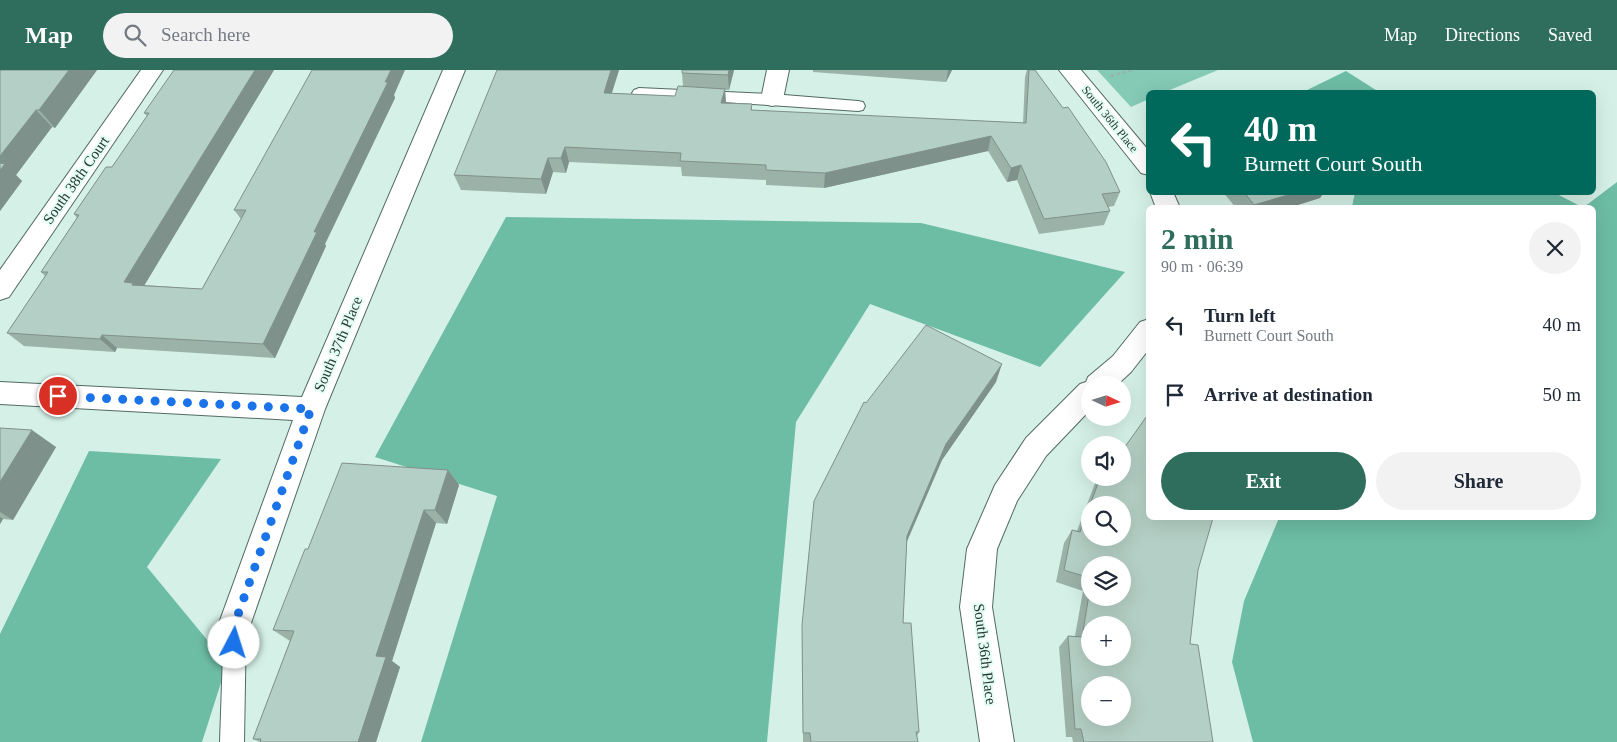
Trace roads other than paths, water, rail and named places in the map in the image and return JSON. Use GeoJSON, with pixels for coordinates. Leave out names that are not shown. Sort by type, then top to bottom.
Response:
{"type":"FeatureCollection","features":[{"type":"Feature","properties":{"kind":"street","name":"South 38th Court"},"geometry":{"type":"LineString","coordinates":[[0,290],[152,70]]}},
{"type":"Feature","properties":{"kind":"street","name":"South 37th Place"},"geometry":{"type":"LineString","coordinates":[[235,623],[311,409],[454,70]]}},
{"type":"Feature","properties":{"kind":"street"},"geometry":{"type":"LineString","coordinates":[[772,99],[778,70]]}},
{"type":"Feature","properties":{"kind":"street","name":"South 36th Place"},"geometry":{"type":"LineString","coordinates":[[1070,70],[1146,164]]}},
{"type":"Feature","properties":{"kind":"street"},"geometry":{"type":"LineString","coordinates":[[1108,376],[1122,364],[1146,333]]}},
{"type":"Feature","properties":{"kind":"street"},"geometry":{"type":"LineString","coordinates":[[0,393],[311,409]]}},
{"type":"Feature","properties":{"kind":"street","name":"South 36th Place"},"geometry":{"type":"LineString","coordinates":[[997,742],[976,607],[982,549],[1005,494],[1036,447],[1081,401]]}},
{"type":"Feature","properties":{"kind":"lane"},"geometry":{"type":"LineString","coordinates":[[639,93],[772,99],[858,106]]}},
{"type":"Feature","properties":{"kind":"lane"},"geometry":{"type":"LineString","coordinates":[[232,742],[235,623]]}}]}
